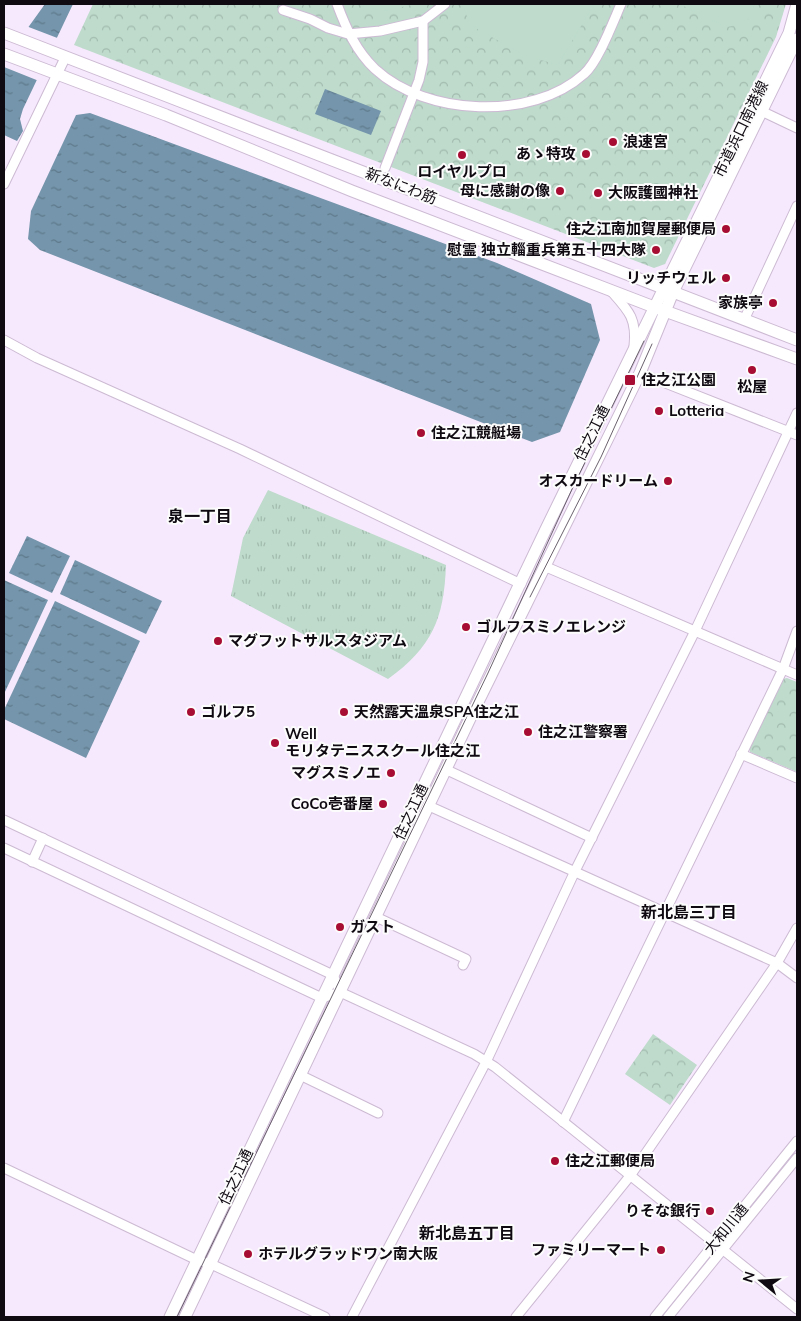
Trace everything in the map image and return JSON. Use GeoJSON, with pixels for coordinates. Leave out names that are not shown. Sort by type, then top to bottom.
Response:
{"type":"FeatureCollection","features":[{"type":"Feature","properties":{"kind":"main road","name":"市道浜口南港線"},"geometry":{"type":"LineString","coordinates":[[757,109],[788,33],[797,4]]}},
{"type":"Feature","properties":{"kind":"main road","name":"新なにわ筋"},"geometry":{"type":"LineString","coordinates":[[5,34],[797,340]]}},
{"type":"Feature","properties":{"kind":"main road","name":"市道浜口南港線"},"geometry":{"type":"LineString","coordinates":[[654,307],[668,290],[757,109],[797,39]]}},
{"type":"Feature","properties":{"kind":"main road","name":"新なにわ筋"},"geometry":{"type":"LineString","coordinates":[[4,54],[166,115],[361,194],[654,307],[797,359]]}},
{"type":"Feature","properties":{"kind":"main road","name":"市道浜口南港線"},"geometry":{"type":"LineString","coordinates":[[666,310],[668,290]]}},
{"type":"Feature","properties":{"kind":"main road","name":"住之江通"},"geometry":{"type":"LineString","coordinates":[[170,1317],[654,307]]}},
{"type":"Feature","properties":{"kind":"main road","name":"住之江通"},"geometry":{"type":"LineString","coordinates":[[185,1317],[212,1264],[544,566],[640,374],[666,310]]}},
{"type":"Feature","properties":{"kind":"street"},"geometry":{"type":"LineString","coordinates":[[337,4],[348,34],[376,69],[413,92],[469,107],[522,105],[539,101],[585,74],[621,4]]}},
{"type":"Feature","properties":{"kind":"street"},"geometry":{"type":"LineString","coordinates":[[284,10],[310,18],[328,28],[348,34],[380,31],[423,21],[445,4]]}},
{"type":"Feature","properties":{"kind":"street"},"geometry":{"type":"LineString","coordinates":[[385,168],[419,80],[423,62],[423,21]]}},
{"type":"Feature","properties":{"kind":"street"},"geometry":{"type":"LineString","coordinates":[[4,184],[60,56]]}},
{"type":"Feature","properties":{"kind":"street"},"geometry":{"type":"LineString","coordinates":[[757,109],[797,128]]}},
{"type":"Feature","properties":{"kind":"street"},"geometry":{"type":"LineString","coordinates":[[744,320],[797,206]]}},
{"type":"Feature","properties":{"kind":"street"},"geometry":{"type":"LineString","coordinates":[[611,290],[631,313],[635,332],[633,351]]}},
{"type":"Feature","properties":{"kind":"street"},"geometry":{"type":"LineString","coordinates":[[4,340],[37,358],[231,444],[521,584]]}},
{"type":"Feature","properties":{"kind":"street"},"geometry":{"type":"LineString","coordinates":[[640,374],[797,435]]}},
{"type":"Feature","properties":{"kind":"street"},"geometry":{"type":"LineString","coordinates":[[352,1317],[486,1062],[575,871],[695,631],[797,413]]}},
{"type":"Feature","properties":{"kind":"street"},"geometry":{"type":"LineString","coordinates":[[544,566],[797,675]]}},
{"type":"Feature","properties":{"kind":"street"},"geometry":{"type":"LineString","coordinates":[[563,1122],[783,668],[797,631]]}},
{"type":"Feature","properties":{"kind":"street"},"geometry":{"type":"LineString","coordinates":[[741,754],[797,778]]}},
{"type":"Feature","properties":{"kind":"street"},"geometry":{"type":"LineString","coordinates":[[447,770],[592,838]]}},
{"type":"Feature","properties":{"kind":"street"},"geometry":{"type":"LineString","coordinates":[[430,806],[665,914],[777,963],[797,978]]}},
{"type":"Feature","properties":{"kind":"street"},"geometry":{"type":"LineString","coordinates":[[4,820],[333,976],[340,992],[486,1062],[797,1309]]}},
{"type":"Feature","properties":{"kind":"street"},"geometry":{"type":"LineString","coordinates":[[32,862],[43,838]]}},
{"type":"Feature","properties":{"kind":"street"},"geometry":{"type":"LineString","coordinates":[[4,848],[322,998],[340,992]]}},
{"type":"Feature","properties":{"kind":"street"},"geometry":{"type":"LineString","coordinates":[[376,917],[466,959],[463,965]]}},
{"type":"Feature","properties":{"kind":"street"},"geometry":{"type":"LineString","coordinates":[[516,1317],[630,1176],[777,963],[797,928]]}},
{"type":"Feature","properties":{"kind":"street"},"geometry":{"type":"LineString","coordinates":[[300,1076],[378,1113]]}},
{"type":"Feature","properties":{"kind":"street","name":"大和川通"},"geometry":{"type":"LineString","coordinates":[[655,1317],[797,1141]]}},
{"type":"Feature","properties":{"kind":"street","name":"大和川通"},"geometry":{"type":"LineString","coordinates":[[668,1317],[797,1158]]}},
{"type":"Feature","properties":{"kind":"street"},"geometry":{"type":"LineString","coordinates":[[4,1168],[197,1260],[212,1264],[324,1317]]}},
{"type":"Feature","properties":{"kind":"green space"},"geometry":{"type":"Polygon","coordinates":[[[93,4],[786,4],[776,37],[665,264],[654,268],[74,45],[93,4]]]}},
{"type":"Feature","properties":{"kind":"green space"},"geometry":{"type":"Polygon","coordinates":[[[356,4],[416,4],[383,11],[356,4]]]}},
{"type":"Feature","properties":{"kind":"green space"},"geometry":{"type":"Polygon","coordinates":[[[467,4],[594,4],[558,65],[524,55],[470,25],[464,8],[467,4]]]}},
{"type":"Feature","properties":{"kind":"green space"},"geometry":{"type":"Polygon","coordinates":[[[679,4],[755,4],[746,23],[727,27],[679,4]]]}},
{"type":"Feature","properties":{"kind":"green space"},"geometry":{"type":"Polygon","coordinates":[[[268,490],[446,565],[442,601],[433,630],[415,655],[388,679],[231,596],[243,538],[268,490]]]}},
{"type":"Feature","properties":{"kind":"green space"},"geometry":{"type":"Polygon","coordinates":[[[787,678],[797,682],[797,772],[750,752],[749,747],[782,679],[787,678]]]}},
{"type":"Feature","properties":{"kind":"green space"},"geometry":{"type":"Polygon","coordinates":[[[653,1034],[697,1065],[670,1105],[625,1074],[653,1034]]]}},
{"type":"Feature","properties":{"kind":"water"},"geometry":{"type":"Polygon","coordinates":[[[45,4],[73,4],[23,109],[20,119],[23,131],[17,141],[4,135],[4,61],[45,4]]]}},
{"type":"Feature","properties":{"kind":"water"},"geometry":{"type":"Polygon","coordinates":[[[325,89],[381,111],[371,135],[315,114],[325,89]]]}},
{"type":"Feature","properties":{"kind":"water"},"geometry":{"type":"Polygon","coordinates":[[[90,113],[497,263],[591,304],[600,340],[560,432],[532,442],[40,250],[28,239],[31,211],[76,115],[90,113]]]}},
{"type":"Feature","properties":{"kind":"water"},"geometry":{"type":"Polygon","coordinates":[[[27,536],[70,556],[52,593],[9,573],[27,536]]]}},
{"type":"Feature","properties":{"kind":"water"},"geometry":{"type":"Polygon","coordinates":[[[75,560],[162,601],[146,634],[60,594],[75,560]]]}},
{"type":"Feature","properties":{"kind":"water"},"geometry":{"type":"Polygon","coordinates":[[[4,580],[48,600],[4,694],[4,580]]]}},
{"type":"Feature","properties":{"kind":"water"},"geometry":{"type":"Polygon","coordinates":[[[55,601],[140,641],[86,758],[4,719],[4,710],[55,601]]]}},
{"type":"Feature","properties":{"kind":"pier"},"geometry":{"type":"Polygon","coordinates":[[[26,26],[60,39],[39,81],[4,67],[4,57],[26,26]]]}},
{"type":"Feature","properties":{"kind":"tram line"},"geometry":{"type":"LineString","coordinates":[[177,1317],[488,673],[573,487],[644,341]]}},
{"type":"Feature","properties":{"kind":"tram line"},"geometry":{"type":"LineString","coordinates":[[530,597],[601,457],[652,344]]}},
{"type":"Feature","properties":{"kind":"place","name":"浪速宮"},"geometry":{"type":"Point","coordinates":[613,142]}},
{"type":"Feature","properties":{"kind":"place","name":"あゝ特攻"},"geometry":{"type":"Point","coordinates":[586,154]}},
{"type":"Feature","properties":{"kind":"place","name":"ロイヤルプロ"},"geometry":{"type":"Point","coordinates":[462,155]}},
{"type":"Feature","properties":{"kind":"place","name":"母に感謝の像"},"geometry":{"type":"Point","coordinates":[560,191]}},
{"type":"Feature","properties":{"kind":"place","name":"大阪護國神社"},"geometry":{"type":"Point","coordinates":[598,193]}},
{"type":"Feature","properties":{"kind":"place","name":"住之江南加賀屋郵便局"},"geometry":{"type":"Point","coordinates":[726,229]}},
{"type":"Feature","properties":{"kind":"place","name":"慰霊 独立輜重兵第五十四大隊"},"geometry":{"type":"Point","coordinates":[656,250]}},
{"type":"Feature","properties":{"kind":"place","name":"リッチウェル"},"geometry":{"type":"Point","coordinates":[726,278]}},
{"type":"Feature","properties":{"kind":"place","name":"家族亭"},"geometry":{"type":"Point","coordinates":[773,303]}},
{"type":"Feature","properties":{"kind":"place","name":"松屋"},"geometry":{"type":"Point","coordinates":[752,370]}},
{"type":"Feature","properties":{"kind":"place","name":"住之江公園"},"geometry":{"type":"Point","coordinates":[630,380]}},
{"type":"Feature","properties":{"kind":"place","name":"Lotteria"},"geometry":{"type":"Point","coordinates":[659,411]}},
{"type":"Feature","properties":{"kind":"place","name":"住之江競艇場"},"geometry":{"type":"Point","coordinates":[421,433]}},
{"type":"Feature","properties":{"kind":"place","name":"オスカードリーム"},"geometry":{"type":"Point","coordinates":[668,481]}},
{"type":"Feature","properties":{"kind":"place","name":"ゴルフスミノエレンジ"},"geometry":{"type":"Point","coordinates":[466,627]}},
{"type":"Feature","properties":{"kind":"place","name":"マグフットサルスタジアム"},"geometry":{"type":"Point","coordinates":[218,641]}},
{"type":"Feature","properties":{"kind":"place","name":"ゴルフ5"},"geometry":{"type":"Point","coordinates":[191,712]}},
{"type":"Feature","properties":{"kind":"place","name":"天然露天溫泉SPA住之江"},"geometry":{"type":"Point","coordinates":[344,712]}},
{"type":"Feature","properties":{"kind":"place","name":"住之江警察署"},"geometry":{"type":"Point","coordinates":[528,732]}},
{"type":"Feature","properties":{"kind":"place","name":"Well モリタテニススクール住之江"},"geometry":{"type":"Point","coordinates":[275,743]}},
{"type":"Feature","properties":{"kind":"place","name":"マグスミノエ"},"geometry":{"type":"Point","coordinates":[391,773]}},
{"type":"Feature","properties":{"kind":"place","name":"CoCo壱番屋"},"geometry":{"type":"Point","coordinates":[383,804]}},
{"type":"Feature","properties":{"kind":"place","name":"ガスト"},"geometry":{"type":"Point","coordinates":[340,927]}},
{"type":"Feature","properties":{"kind":"place","name":"住之江郵便局"},"geometry":{"type":"Point","coordinates":[555,1161]}},
{"type":"Feature","properties":{"kind":"place","name":"りそな銀行"},"geometry":{"type":"Point","coordinates":[710,1211]}},
{"type":"Feature","properties":{"kind":"place","name":"ファミリーマート"},"geometry":{"type":"Point","coordinates":[661,1250]}},
{"type":"Feature","properties":{"kind":"place","name":"ホテルグラッドワン南大阪"},"geometry":{"type":"Point","coordinates":[248,1254]}},
{"type":"Feature","properties":{"kind":"district","name":"泉一丁目"},"geometry":{"type":"Point","coordinates":[200,516]}},
{"type":"Feature","properties":{"kind":"district","name":"新北島三丁目"},"geometry":{"type":"Point","coordinates":[689,912]}},
{"type":"Feature","properties":{"kind":"district","name":"新北島五丁目"},"geometry":{"type":"Point","coordinates":[467,1233]}}]}
